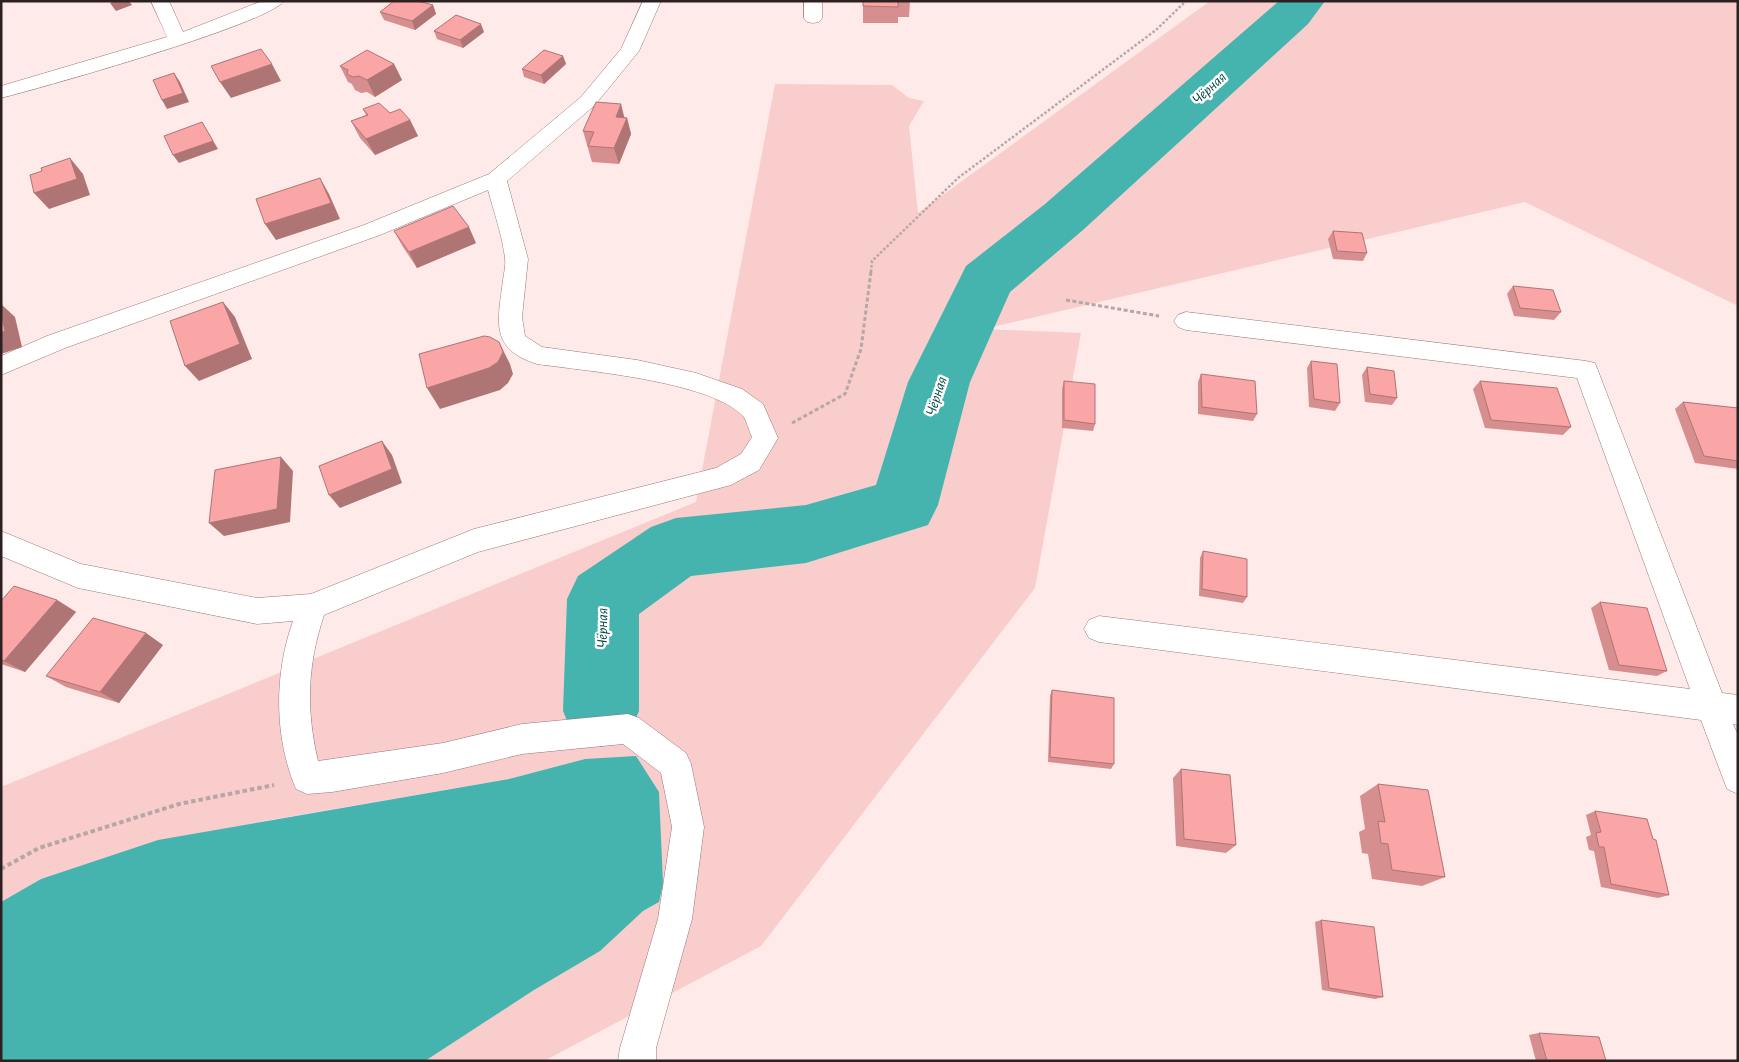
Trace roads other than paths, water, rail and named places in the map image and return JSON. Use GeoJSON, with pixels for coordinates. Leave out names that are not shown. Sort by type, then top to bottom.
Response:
{"type":"FeatureCollection","features":[{"type":"Feature","properties":{"kind":"street"},"geometry":{"type":"LineString","coordinates":[[160,1],[178,40]]}},
{"type":"Feature","properties":{"kind":"street"},"geometry":{"type":"LineString","coordinates":[[1,92],[178,40],[264,8],[275,1]]}},
{"type":"Feature","properties":{"kind":"street"},"geometry":{"type":"LineString","coordinates":[[1,366],[56,342],[372,230],[496,179],[588,101],[630,51],[652,1]]}},
{"type":"Feature","properties":{"kind":"street"},"geometry":{"type":"LineString","coordinates":[[1,543],[78,576],[257,611],[312,608],[474,541],[722,477],[750,462],[765,438],[754,411],[733,396],[696,382],[637,369],[537,355],[514,341],[510,317],[517,259],[496,179]]}},
{"type":"Feature","properties":{"kind":"street"},"geometry":{"type":"LineString","coordinates":[[1186,321],[1586,370],[1724,709],[1738,778]]}},
{"type":"Feature","properties":{"kind":"street"},"geometry":{"type":"LineString","coordinates":[[312,608],[299,649],[293,708],[300,752],[307,778],[332,776],[443,758],[522,739],[628,729],[675,764],[688,827],[675,919],[638,1048],[637,1061]]}},
{"type":"Feature","properties":{"kind":"street"},"geometry":{"type":"LineString","coordinates":[[1099,629],[1724,709]]}},
{"type":"Feature","properties":{"kind":"water"},"geometry":{"type":"Polygon","coordinates":[[[636,756],[659,792],[663,884],[659,902],[643,911],[600,951],[534,990],[425,1061],[1,1061],[1,902],[41,879],[158,840],[509,779],[585,759],[636,756]]]}},
{"type":"Feature","properties":{"kind":"waterway","name":"Чёрная"},"geometry":{"type":"LineString","coordinates":[[601,711],[603,599],[676,548],[806,534],[904,505],[939,382],[986,280],[1064,217],[1292,14],[1303,1]]}}]}
